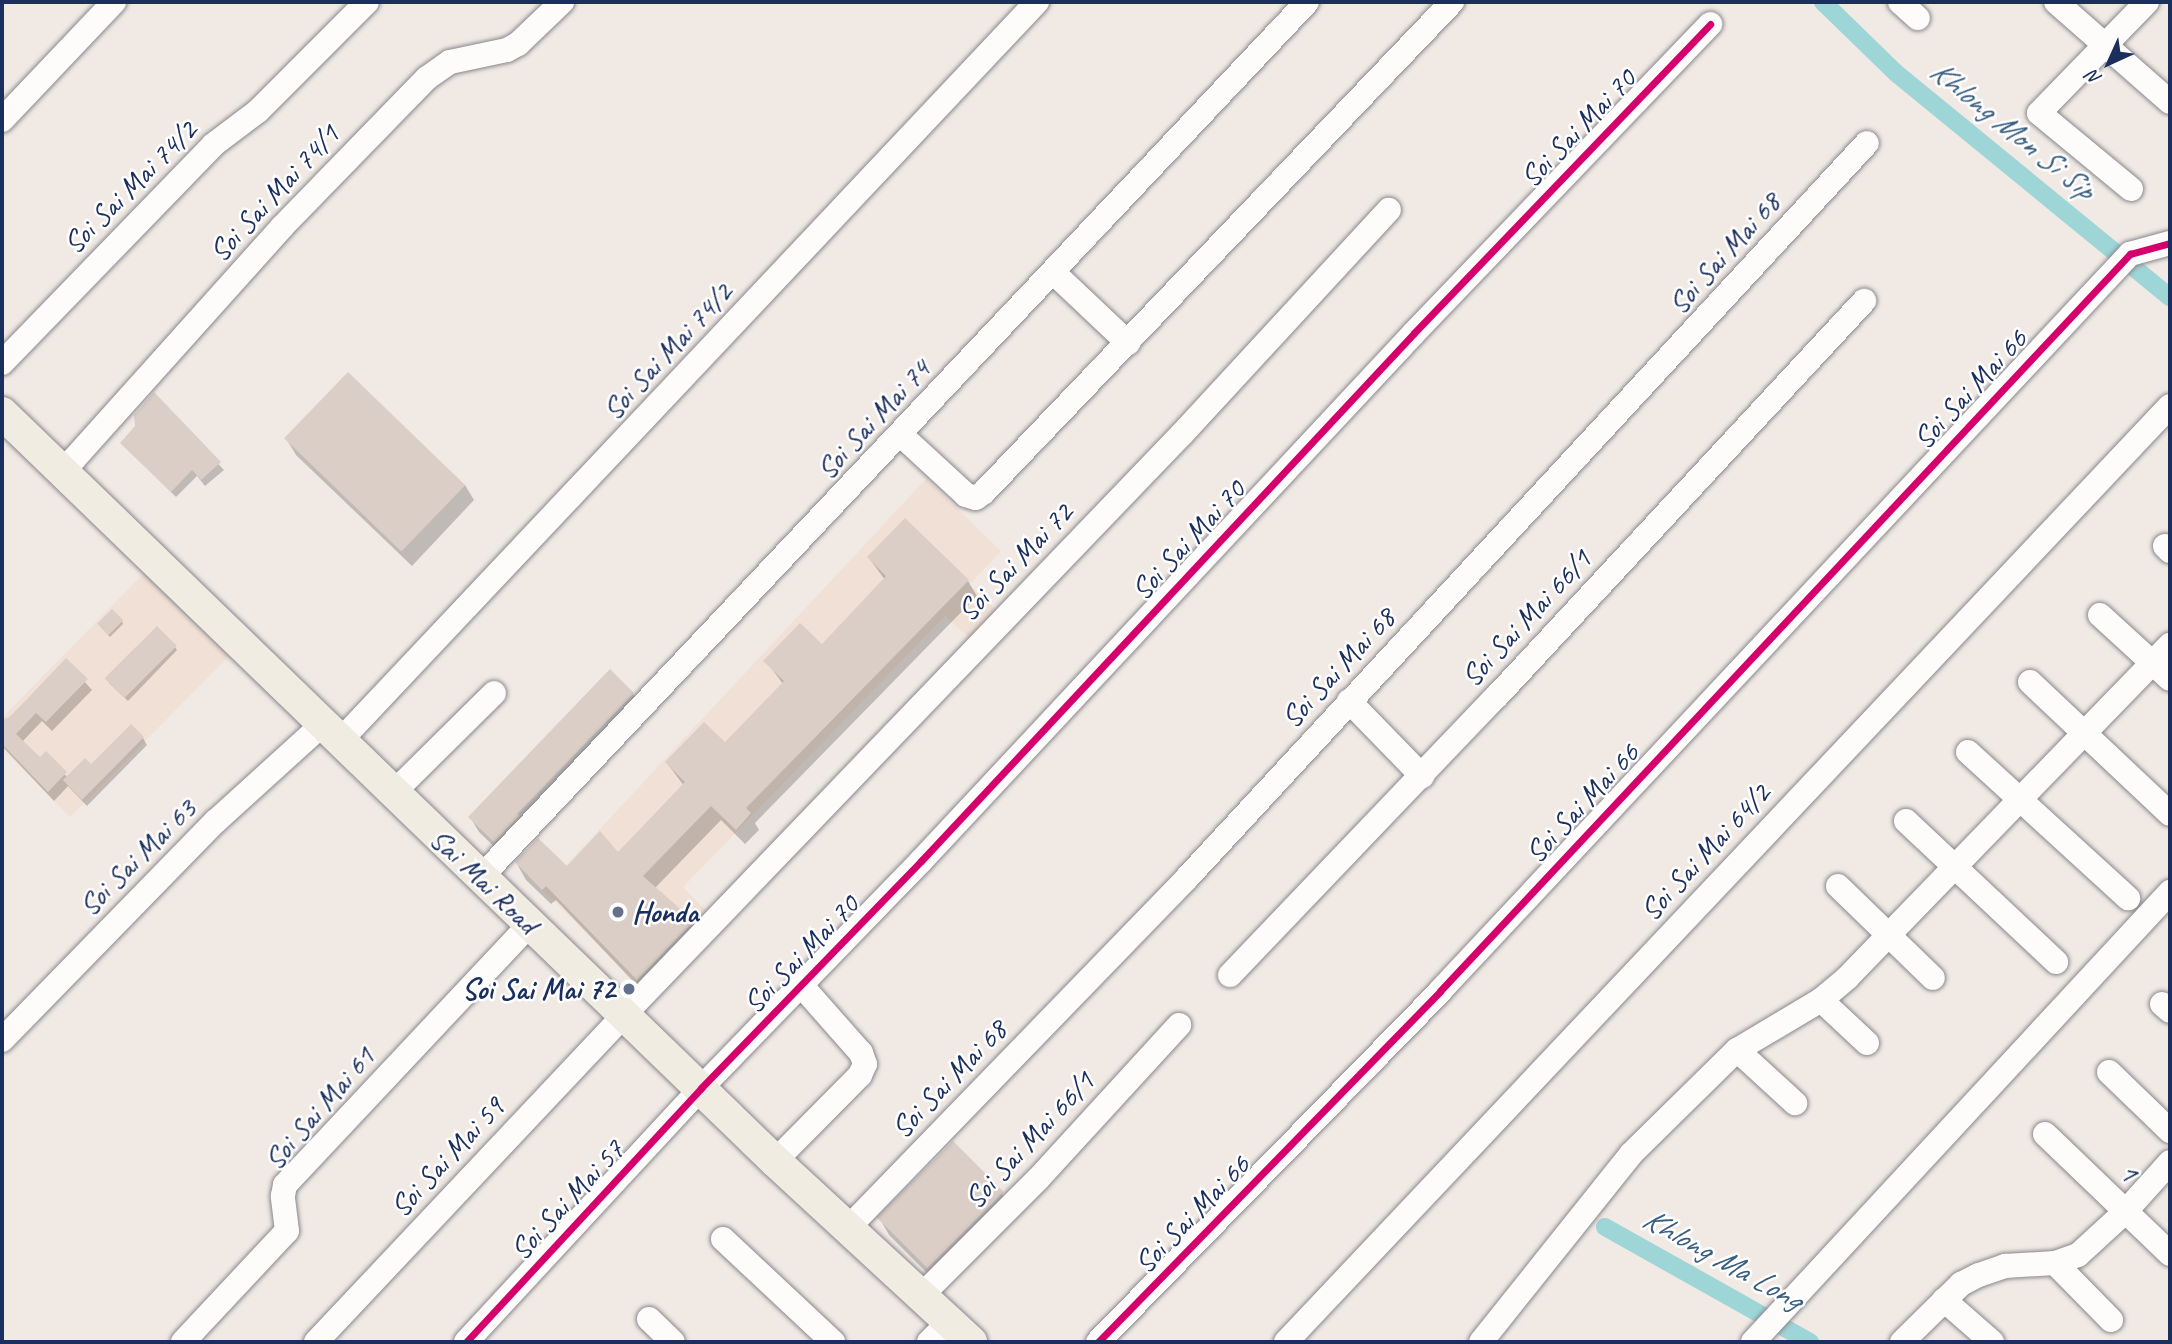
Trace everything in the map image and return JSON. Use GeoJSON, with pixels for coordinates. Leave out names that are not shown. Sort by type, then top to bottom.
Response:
{"type":"FeatureCollection","features":[{"type":"Feature","properties":{"kind":"main road","name":"Sai Mai Road"},"geometry":{"type":"LineString","coordinates":[[2,413],[529,925],[775,1161],[921,1296],[950,1335]]}},
{"type":"Feature","properties":{"kind":"street"},"geometry":{"type":"LineString","coordinates":[[2,120],[114,2]]}},
{"type":"Feature","properties":{"kind":"street","name":"Soi Sai Mai 74/2"},"geometry":{"type":"LineString","coordinates":[[2,363],[213,145],[258,111],[367,2]]}},
{"type":"Feature","properties":{"kind":"street","name":"Soi Sai Mai 74/1"},"geometry":{"type":"LineString","coordinates":[[60,470],[81,452],[282,226],[427,78],[450,62],[507,50],[518,44],[562,2]]}},
{"type":"Feature","properties":{"kind":"street","name":"Soi Sai Mai 74/2"},"geometry":{"type":"LineString","coordinates":[[332,733],[1037,2]]}},
{"type":"Feature","properties":{"kind":"street","name":"Soi Sai Mai 74"},"geometry":{"type":"LineString","coordinates":[[481,877],[1307,2]]}},
{"type":"Feature","properties":{"kind":"street"},"geometry":{"type":"LineString","coordinates":[[901,435],[966,495],[976,498],[1128,343],[1452,2]]}},
{"type":"Feature","properties":{"kind":"street"},"geometry":{"type":"LineString","coordinates":[[2056,2],[2170,102]]}},
{"type":"Feature","properties":{"kind":"street"},"geometry":{"type":"LineString","coordinates":[[2131,189],[2039,113],[2147,2]]}},
{"type":"Feature","properties":{"kind":"street","name":"Soi Sai Mai 70"},"geometry":{"type":"LineString","coordinates":[[701,1088],[802,986],[1395,353],[1710,24]]}},
{"type":"Feature","properties":{"kind":"street","name":"Soi Sai Mai 68"},"geometry":{"type":"LineString","coordinates":[[848,1228],[1187,878],[1349,701],[1639,394],[1867,143]]}},
{"type":"Feature","properties":{"kind":"street","name":"Soi Sai Mai 72"},"geometry":{"type":"LineString","coordinates":[[624,1015],[1172,444],[1389,210]]}},
{"type":"Feature","properties":{"kind":"street","name":"Soi Sai Mai 66"},"geometry":{"type":"LineString","coordinates":[[1098,1342],[1440,991],[2094,290],[2130,254],[2170,243]]}},
{"type":"Feature","properties":{"kind":"street"},"geometry":{"type":"LineString","coordinates":[[1054,273],[1128,343]]}},
{"type":"Feature","properties":{"kind":"street","name":"Soi Sai Mai 66/1"},"geometry":{"type":"LineString","coordinates":[[1230,975],[1422,776],[1864,301]]}},
{"type":"Feature","properties":{"kind":"street","name":"Soi Sai Mai 64/2"},"geometry":{"type":"LineString","coordinates":[[1286,1342],[2170,406]]}},
{"type":"Feature","properties":{"kind":"street"},"geometry":{"type":"LineString","coordinates":[[2100,615],[2162,672]]}},
{"type":"Feature","properties":{"kind":"street"},"geometry":{"type":"LineString","coordinates":[[1481,1342],[1631,1154],[1737,1050],[1821,1000],[1888,937],[2085,735],[2162,672],[2170,645]]}},
{"type":"Feature","properties":{"kind":"street"},"geometry":{"type":"LineString","coordinates":[[2029,682],[2170,814]]}},
{"type":"Feature","properties":{"kind":"street"},"geometry":{"type":"LineString","coordinates":[[393,793],[494,693]]}},
{"type":"Feature","properties":{"kind":"street"},"geometry":{"type":"LineString","coordinates":[[1349,701],[1422,776]]}},
{"type":"Feature","properties":{"kind":"street","name":"Soi Sai Mai 63"},"geometry":{"type":"LineString","coordinates":[[2,1040],[216,821],[332,733]]}},
{"type":"Feature","properties":{"kind":"street"},"geometry":{"type":"LineString","coordinates":[[1968,752],[2128,898]]}},
{"type":"Feature","properties":{"kind":"street"},"geometry":{"type":"LineString","coordinates":[[1906,821],[2056,962]]}},
{"type":"Feature","properties":{"kind":"street"},"geometry":{"type":"LineString","coordinates":[[1838,886],[1933,978]]}},
{"type":"Feature","properties":{"kind":"street"},"geometry":{"type":"LineString","coordinates":[[1756,1338],[2170,892]]}},
{"type":"Feature","properties":{"kind":"street","name":"Soi Sai Mai 61"},"geometry":{"type":"LineString","coordinates":[[184,1342],[287,1231],[283,1196],[285,1185],[529,925]]}},
{"type":"Feature","properties":{"kind":"street"},"geometry":{"type":"LineString","coordinates":[[775,1161],[860,1075],[865,1064],[861,1053],[802,986]]}},
{"type":"Feature","properties":{"kind":"street"},"geometry":{"type":"LineString","coordinates":[[1821,1000],[1867,1043]]}},
{"type":"Feature","properties":{"kind":"street","name":"Soi Sai Mai 59"},"geometry":{"type":"LineString","coordinates":[[316,1342],[624,1015]]}},
{"type":"Feature","properties":{"kind":"street","name":"Soi Sai Mai 66/1"},"geometry":{"type":"LineString","coordinates":[[921,1296],[1038,1179],[1179,1025]]}},
{"type":"Feature","properties":{"kind":"street"},"geometry":{"type":"LineString","coordinates":[[1737,1050],[1795,1103]]}},
{"type":"Feature","properties":{"kind":"street"},"geometry":{"type":"LineString","coordinates":[[2109,1072],[2170,1131]]}},
{"type":"Feature","properties":{"kind":"street","name":"Soi Sai Mai 57"},"geometry":{"type":"LineString","coordinates":[[466,1342],[701,1088]]}},
{"type":"Feature","properties":{"kind":"street","name":"1"},"geometry":{"type":"LineString","coordinates":[[2045,1134],[2170,1254]]}},
{"type":"Feature","properties":{"kind":"street"},"geometry":{"type":"LineString","coordinates":[[1902,1342],[1961,1284],[1997,1269],[2055,1263],[2078,1255],[2125,1212],[2170,1162]]}},
{"type":"Feature","properties":{"kind":"street"},"geometry":{"type":"LineString","coordinates":[[723,1239],[833,1342]]}},
{"type":"Feature","properties":{"kind":"street"},"geometry":{"type":"LineString","coordinates":[[2055,1263],[2110,1320]]}},
{"type":"Feature","properties":{"kind":"street"},"geometry":{"type":"LineString","coordinates":[[1944,1300],[1993,1342]]}},
{"type":"Feature","properties":{"kind":"street"},"geometry":{"type":"LineString","coordinates":[[649,1319],[673,1342]]}},
{"type":"Feature","properties":{"kind":"shaded area"},"geometry":{"type":"Polygon","coordinates":[[[926,479],[1001,551],[969,585],[999,613],[973,641],[945,616],[683,887],[710,915],[643,989],[543,890],[926,479]]]}},
{"type":"Feature","properties":{"kind":"shaded area"},"geometry":{"type":"Polygon","coordinates":[[[158,559],[242,643],[70,817],[2,748],[2,718],[158,559]]]}},
{"type":"Feature","properties":{"kind":"building"},"geometry":{"type":"Polygon","coordinates":[[[348,372],[465,485],[401,551],[284,438],[348,372]]]}},
{"type":"Feature","properties":{"kind":"building"},"geometry":{"type":"Polygon","coordinates":[[[154,392],[221,462],[201,480],[192,470],[171,492],[120,443],[135,426],[134,415],[154,392]]]}},
{"type":"Feature","properties":{"kind":"building"},"geometry":{"type":"Polygon","coordinates":[[[905,518],[969,580],[746,808],[751,813],[736,830],[711,806],[643,876],[694,921],[637,980],[546,886],[542,890],[515,862],[538,838],[567,866],[600,831],[618,852],[685,782],[665,762],[704,722],[725,742],[784,681],[763,661],[800,623],[822,644],[886,576],[867,557],[905,518]]]}},
{"type":"Feature","properties":{"kind":"building"},"geometry":{"type":"Polygon","coordinates":[[[112,609],[123,620],[108,635],[97,624],[112,609]]]}},
{"type":"Feature","properties":{"kind":"building"},"geometry":{"type":"Polygon","coordinates":[[[157,626],[177,646],[124,698],[105,678],[157,626]]]}},
{"type":"Feature","properties":{"kind":"building"},"geometry":{"type":"Polygon","coordinates":[[[66,658],[88,679],[46,722],[36,713],[16,734],[40,757],[46,751],[67,772],[48,792],[4,746],[2,748],[2,720],[11,716],[66,658]]]}},
{"type":"Feature","properties":{"kind":"building"},"geometry":{"type":"Polygon","coordinates":[[[610,669],[634,693],[517,814],[519,816],[494,842],[468,817],[610,669]]]}},
{"type":"Feature","properties":{"kind":"building"},"geometry":{"type":"Polygon","coordinates":[[[131,724],[144,737],[82,800],[63,780],[85,758],[91,764],[131,724]]]}},
{"type":"Feature","properties":{"kind":"building"},"geometry":{"type":"Polygon","coordinates":[[[953,1141],[1004,1192],[928,1268],[877,1217],[953,1141]]]}},
{"type":"Feature","properties":{"kind":"waterway","name":"Khlong Mon Si Sip"},"geometry":{"type":"LineString","coordinates":[[1823,2],[1896,73],[2170,297]]}},
{"type":"Feature","properties":{"kind":"waterway","name":"Khlong Ma Long"},"geometry":{"type":"LineString","coordinates":[[1605,1227],[1810,1342]]}},
{"type":"Feature","properties":{"kind":"cycle path"},"geometry":{"type":"LineString","coordinates":[[466,1342],[701,1088],[921,861],[1414,333],[1710,24]]}},
{"type":"Feature","properties":{"kind":"cycle path"},"geometry":{"type":"LineString","coordinates":[[1098,1342],[1440,991],[2130,254],[2170,243]]}},
{"type":"Feature","properties":{"kind":"place","name":"Honda"},"geometry":{"type":"Point","coordinates":[618,912]}},
{"type":"Feature","properties":{"kind":"place","name":"Soi Sai Mai 72"},"geometry":{"type":"Point","coordinates":[629,989]}}]}
